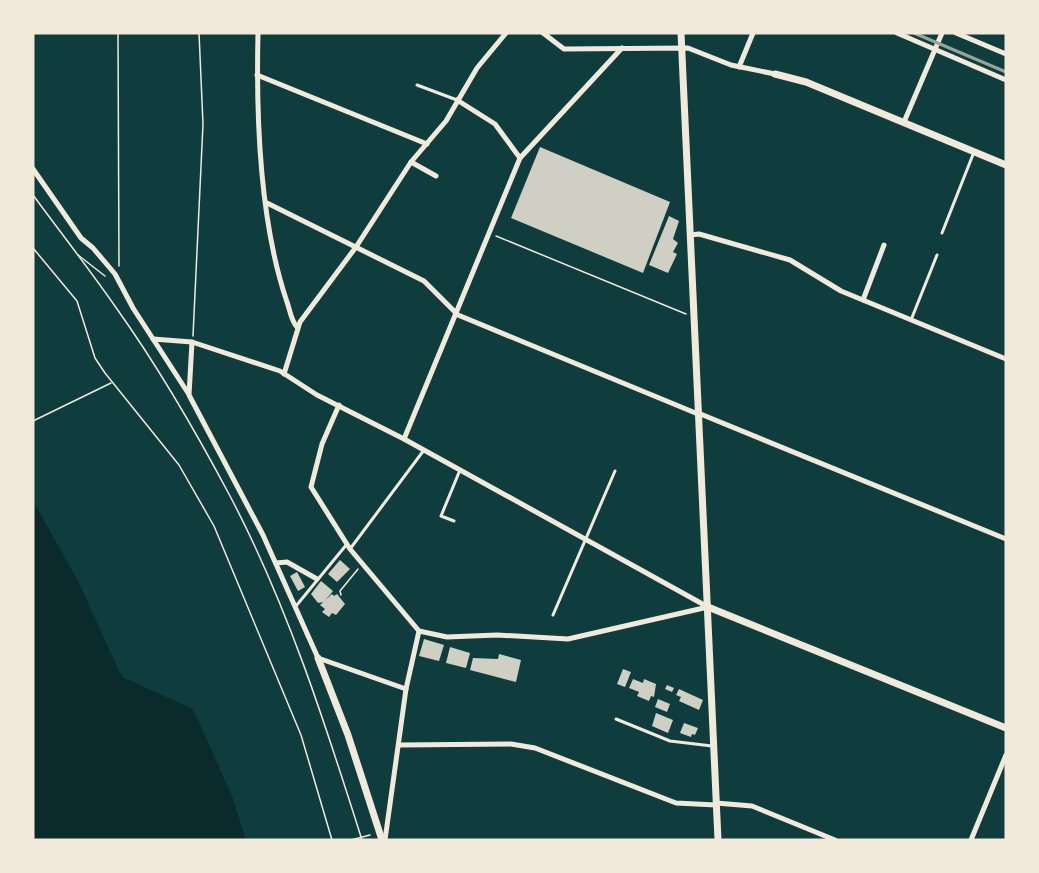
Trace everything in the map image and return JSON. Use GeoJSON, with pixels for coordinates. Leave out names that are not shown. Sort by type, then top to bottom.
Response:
{"type":"FeatureCollection","features":[{"type":"Feature","properties":{"kind":"street"},"geometry":{"type":"LineString","coordinates":[[258,33],[256,105],[274,260],[297,327]]}},
{"type":"Feature","properties":{"kind":"street"},"geometry":{"type":"LineString","coordinates":[[284,374],[297,327],[356,247],[411,162],[446,122],[477,68],[506,33]]}},
{"type":"Feature","properties":{"kind":"street"},"geometry":{"type":"LineString","coordinates":[[543,33],[564,49],[681,48],[739,67],[806,82],[1006,165]]}},
{"type":"Feature","properties":{"kind":"street"},"geometry":{"type":"LineString","coordinates":[[681,33],[718,840]]}},
{"type":"Feature","properties":{"kind":"street"},"geometry":{"type":"LineString","coordinates":[[739,67],[753,33]]}},
{"type":"Feature","properties":{"kind":"street"},"geometry":{"type":"LineString","coordinates":[[897,33],[1006,80]]}},
{"type":"Feature","properties":{"kind":"street"},"geometry":{"type":"LineString","coordinates":[[904,123],[942,33]]}},
{"type":"Feature","properties":{"kind":"street"},"geometry":{"type":"LineString","coordinates":[[956,33],[1006,54]]}},
{"type":"Feature","properties":{"kind":"street"},"geometry":{"type":"LineString","coordinates":[[404,439],[458,315],[520,158],[622,48]]}},
{"type":"Feature","properties":{"kind":"street"},"geometry":{"type":"LineString","coordinates":[[257,75],[427,144]]}},
{"type":"Feature","properties":{"kind":"street"},"geometry":{"type":"LineString","coordinates":[[457,100],[495,124],[520,158]]}},
{"type":"Feature","properties":{"kind":"street"},"geometry":{"type":"LineString","coordinates":[[411,162],[436,176]]}},
{"type":"Feature","properties":{"kind":"street"},"geometry":{"type":"LineString","coordinates":[[33,169],[81,238],[93,248],[119,281],[189,395],[296,606],[348,735],[384,840]]}},
{"type":"Feature","properties":{"kind":"street"},"geometry":{"type":"LineString","coordinates":[[267,203],[424,281],[458,315],[1006,539]]}},
{"type":"Feature","properties":{"kind":"street"},"geometry":{"type":"LineString","coordinates":[[690,235],[699,234],[790,260],[841,291],[1006,359]]}},
{"type":"Feature","properties":{"kind":"street"},"geometry":{"type":"LineString","coordinates":[[863,300],[884,245]]}},
{"type":"Feature","properties":{"kind":"street"},"geometry":{"type":"LineString","coordinates":[[153,339],[192,342],[284,374],[708,607],[1006,728]]}},
{"type":"Feature","properties":{"kind":"street"},"geometry":{"type":"LineString","coordinates":[[189,395],[192,342]]}},
{"type":"Feature","properties":{"kind":"street"},"geometry":{"type":"LineString","coordinates":[[339,405],[322,444],[310,487],[348,546],[419,631],[447,637],[497,635],[568,639],[708,607]]}},
{"type":"Feature","properties":{"kind":"street"},"geometry":{"type":"LineString","coordinates":[[276,563],[287,562],[317,579]]}},
{"type":"Feature","properties":{"kind":"street"},"geometry":{"type":"LineString","coordinates":[[384,840],[400,745],[406,689],[419,631]]}},
{"type":"Feature","properties":{"kind":"street"},"geometry":{"type":"LineString","coordinates":[[318,658],[406,689]]}},
{"type":"Feature","properties":{"kind":"street"},"geometry":{"type":"LineString","coordinates":[[400,745],[511,744],[535,748],[676,803],[752,806],[836,840]]}},
{"type":"Feature","properties":{"kind":"street"},"geometry":{"type":"LineString","coordinates":[[971,840],[1006,755]]}},
{"type":"Feature","properties":{"kind":"lane"},"geometry":{"type":"LineString","coordinates":[[417,85],[457,100]]}},
{"type":"Feature","properties":{"kind":"lane"},"geometry":{"type":"LineString","coordinates":[[942,233],[974,152]]}},
{"type":"Feature","properties":{"kind":"lane"},"geometry":{"type":"LineString","coordinates":[[911,320],[937,255]]}},
{"type":"Feature","properties":{"kind":"lane"},"geometry":{"type":"LineString","coordinates":[[296,606],[317,579],[348,546],[424,450]]}},
{"type":"Feature","properties":{"kind":"lane"},"geometry":{"type":"LineString","coordinates":[[454,521],[441,516],[460,470]]}},
{"type":"Feature","properties":{"kind":"lane"},"geometry":{"type":"LineString","coordinates":[[553,615],[615,471]]}},
{"type":"Feature","properties":{"kind":"lane"},"geometry":{"type":"LineString","coordinates":[[616,719],[670,741],[714,746]]}},
{"type":"Feature","properties":{"kind":"path"},"geometry":{"type":"LineString","coordinates":[[118,33],[119,281]]}},
{"type":"Feature","properties":{"kind":"path"},"geometry":{"type":"LineString","coordinates":[[192,342],[202,124],[199,33]]}},
{"type":"Feature","properties":{"kind":"path"},"geometry":{"type":"LineString","coordinates":[[33,195],[117,309],[168,386],[231,498],[285,618],[326,726],[362,838]]}},
{"type":"Feature","properties":{"kind":"path"},"geometry":{"type":"LineString","coordinates":[[490,234],[694,317]]}},
{"type":"Feature","properties":{"kind":"path"},"geometry":{"type":"LineString","coordinates":[[33,248],[77,301],[95,358],[112,383],[179,465],[214,526],[301,735],[332,840]]}},
{"type":"Feature","properties":{"kind":"path"},"geometry":{"type":"LineString","coordinates":[[77,255],[108,278]]}},
{"type":"Feature","properties":{"kind":"path"},"geometry":{"type":"LineString","coordinates":[[33,421],[112,383]]}},
{"type":"Feature","properties":{"kind":"path"},"geometry":{"type":"LineString","coordinates":[[341,595],[340,591],[363,564]]}},
{"type":"Feature","properties":{"kind":"path"},"geometry":{"type":"LineString","coordinates":[[351,840],[380,832]]}},
{"type":"Feature","properties":{"kind":"water"},"geometry":{"type":"Polygon","coordinates":[[[33,501],[77,579],[122,677],[193,709],[232,796],[246,840],[33,840],[33,501]]]}},
{"type":"Feature","properties":{"kind":"building"},"geometry":{"type":"Polygon","coordinates":[[[540,147],[670,202],[643,273],[511,218],[540,147]]]}},
{"type":"Feature","properties":{"kind":"building"},"geometry":{"type":"Polygon","coordinates":[[[669,216],[679,221],[673,239],[678,243],[673,252],[677,254],[668,273],[649,265],[669,216]]]}},
{"type":"Feature","properties":{"kind":"building"},"geometry":{"type":"Polygon","coordinates":[[[340,560],[350,569],[337,582],[328,574],[340,560]]]}},
{"type":"Feature","properties":{"kind":"building"},"geometry":{"type":"Polygon","coordinates":[[[297,572],[305,587],[298,591],[290,576],[297,572]]]}},
{"type":"Feature","properties":{"kind":"building"},"geometry":{"type":"Polygon","coordinates":[[[321,581],[333,591],[324,602],[318,603],[311,594],[321,581]]]}},
{"type":"Feature","properties":{"kind":"building"},"geometry":{"type":"Polygon","coordinates":[[[332,594],[334,596],[337,594],[345,604],[336,615],[332,613],[329,617],[322,612],[325,609],[320,605],[332,594]]]}},
{"type":"Feature","properties":{"kind":"building"},"geometry":{"type":"Polygon","coordinates":[[[424,639],[444,645],[439,661],[419,656],[424,639]]]}},
{"type":"Feature","properties":{"kind":"building"},"geometry":{"type":"Polygon","coordinates":[[[450,647],[470,653],[466,668],[446,663],[450,647]]]}},
{"type":"Feature","properties":{"kind":"building"},"geometry":{"type":"Polygon","coordinates":[[[499,654],[521,660],[516,682],[470,670],[473,658],[498,659],[499,654]]]}},
{"type":"Feature","properties":{"kind":"building"},"geometry":{"type":"Polygon","coordinates":[[[623,669],[631,672],[625,687],[617,684],[623,669]]]}},
{"type":"Feature","properties":{"kind":"building"},"geometry":{"type":"Polygon","coordinates":[[[633,679],[643,683],[644,679],[656,684],[654,697],[651,696],[649,701],[637,696],[639,692],[629,688],[633,679]]]}},
{"type":"Feature","properties":{"kind":"building"},"geometry":{"type":"Polygon","coordinates":[[[667,685],[674,688],[672,692],[665,689],[667,685]]]}},
{"type":"Feature","properties":{"kind":"building"},"geometry":{"type":"Polygon","coordinates":[[[679,689],[703,700],[699,710],[679,701],[681,697],[676,695],[679,689]]]}},
{"type":"Feature","properties":{"kind":"building"},"geometry":{"type":"Polygon","coordinates":[[[658,699],[670,704],[667,712],[655,707],[658,699]]]}},
{"type":"Feature","properties":{"kind":"building"},"geometry":{"type":"Polygon","coordinates":[[[656,713],[673,720],[668,733],[652,726],[656,713]]]}},
{"type":"Feature","properties":{"kind":"building"},"geometry":{"type":"Polygon","coordinates":[[[684,723],[698,728],[695,735],[692,734],[691,737],[680,733],[684,723]]]}},
{"type":"Feature","properties":{"kind":"railway"},"geometry":{"type":"LineString","coordinates":[[914,33],[1006,72]]}}]}
